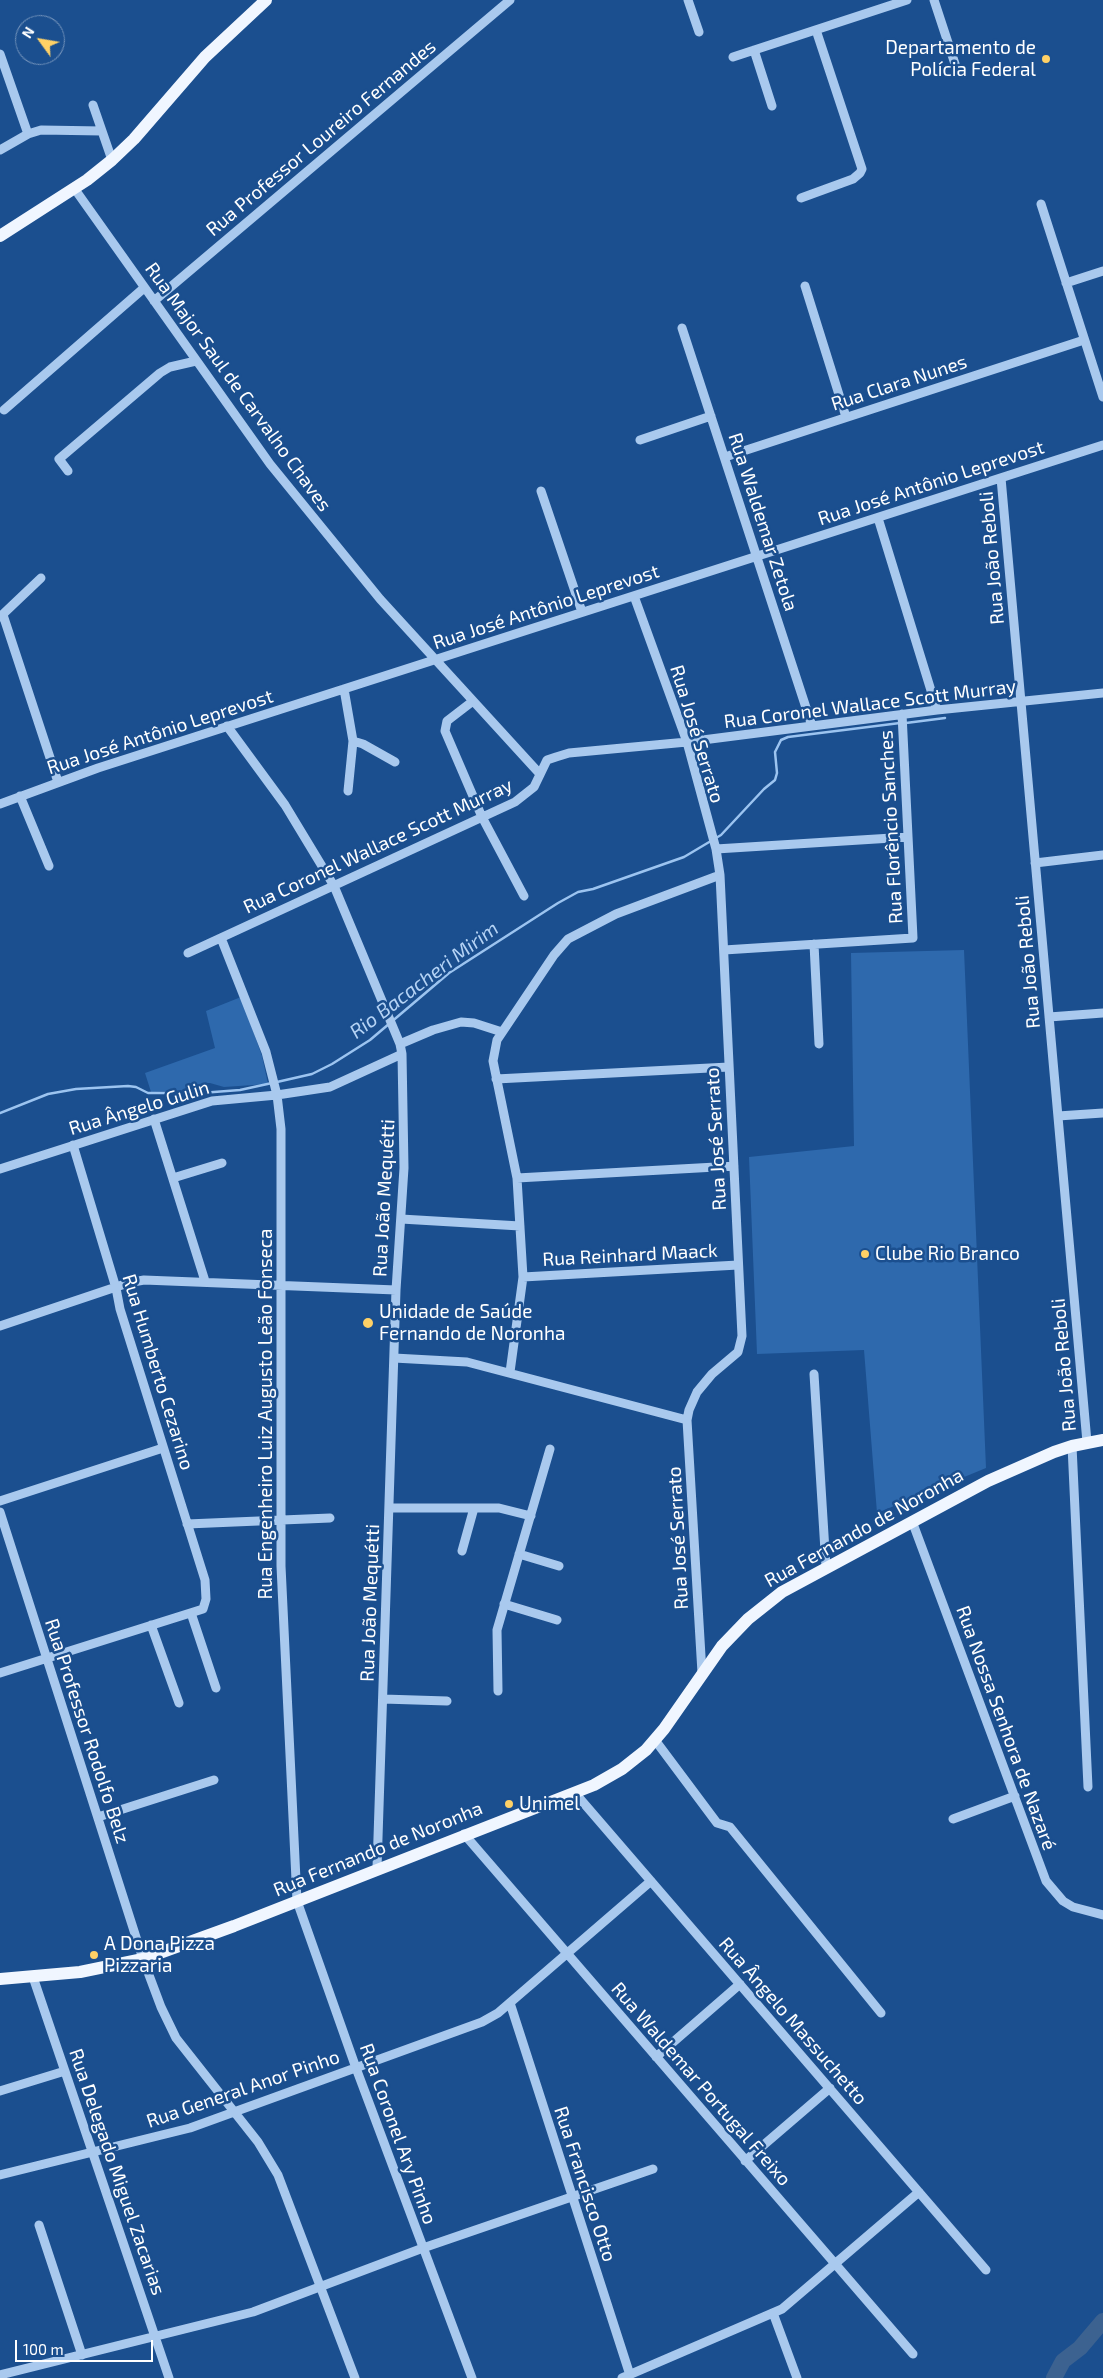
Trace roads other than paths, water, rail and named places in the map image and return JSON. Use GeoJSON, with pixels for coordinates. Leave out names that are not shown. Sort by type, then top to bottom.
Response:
{"type":"FeatureCollection","features":[{"type":"Feature","properties":{"kind":"main road"},"geometry":{"type":"LineString","coordinates":[[0,236],[74,188],[112,160],[134,139],[205,57],[266,0]]}},
{"type":"Feature","properties":{"kind":"main road","name":"Rua Fernando de Noronha"},"geometry":{"type":"LineString","coordinates":[[0,1979],[80,1972],[143,1959],[214,1934],[464,1834],[575,1793],[622,1769],[655,1740],[722,1646],[748,1619],[782,1592],[988,1481],[1072,1446],[1103,1440]]}},
{"type":"Feature","properties":{"kind":"street","name":"Rua Professor Loureiro Fernandes"},"geometry":{"type":"LineString","coordinates":[[154,301],[510,0]]}},
{"type":"Feature","properties":{"kind":"street"},"geometry":{"type":"LineString","coordinates":[[688,0],[699,32]]}},
{"type":"Feature","properties":{"kind":"street"},"geometry":{"type":"LineString","coordinates":[[732,57],[907,0]]}},
{"type":"Feature","properties":{"kind":"street"},"geometry":{"type":"LineString","coordinates":[[934,0],[957,70]]}},
{"type":"Feature","properties":{"kind":"street"},"geometry":{"type":"LineString","coordinates":[[801,198],[853,178],[860,173],[861,164],[816,30]]}},
{"type":"Feature","properties":{"kind":"street"},"geometry":{"type":"LineString","coordinates":[[754,50],[772,106]]}},
{"type":"Feature","properties":{"kind":"street"},"geometry":{"type":"LineString","coordinates":[[0,54],[28,134]]}},
{"type":"Feature","properties":{"kind":"street"},"geometry":{"type":"LineString","coordinates":[[93,105],[112,160]]}},
{"type":"Feature","properties":{"kind":"street"},"geometry":{"type":"LineString","coordinates":[[0,150],[28,134],[48,129],[102,131]]}},
{"type":"Feature","properties":{"kind":"street","name":"Rua Major Saul de Carvalho Chaves"},"geometry":{"type":"LineString","coordinates":[[74,188],[251,440],[380,599],[540,773]]}},
{"type":"Feature","properties":{"kind":"street"},"geometry":{"type":"LineString","coordinates":[[1041,204],[1103,397]]}},
{"type":"Feature","properties":{"kind":"street"},"geometry":{"type":"LineString","coordinates":[[1066,283],[1103,271]]}},
{"type":"Feature","properties":{"kind":"street"},"geometry":{"type":"LineString","coordinates":[[806,286],[846,418]]}},
{"type":"Feature","properties":{"kind":"street"},"geometry":{"type":"LineString","coordinates":[[4,410],[144,288]]}},
{"type":"Feature","properties":{"kind":"street","name":"Rua Waldemar Zetola"},"geometry":{"type":"LineString","coordinates":[[682,328],[812,726]]}},
{"type":"Feature","properties":{"kind":"street","name":"Rua Clara Nunes"},"geometry":{"type":"LineString","coordinates":[[724,457],[1084,340]]}},
{"type":"Feature","properties":{"kind":"street"},"geometry":{"type":"LineString","coordinates":[[68,471],[59,459],[160,373],[170,367],[196,361]]}},
{"type":"Feature","properties":{"kind":"street"},"geometry":{"type":"LineString","coordinates":[[640,440],[711,416]]}},
{"type":"Feature","properties":{"kind":"street","name":"Rua José Antônio Leprevost"},"geometry":{"type":"LineString","coordinates":[[0,804],[58,782],[227,726],[1103,445]]}},
{"type":"Feature","properties":{"kind":"street","name":"Rua João Reboli"},"geometry":{"type":"LineString","coordinates":[[1001,478],[1087,1442]]}},
{"type":"Feature","properties":{"kind":"street"},"geometry":{"type":"LineString","coordinates":[[541,491],[582,612]]}},
{"type":"Feature","properties":{"kind":"street"},"geometry":{"type":"LineString","coordinates":[[878,518],[937,710]]}},
{"type":"Feature","properties":{"kind":"street"},"geometry":{"type":"LineString","coordinates":[[42,578],[2,616],[58,782]]}},
{"type":"Feature","properties":{"kind":"street","name":"Rua José Serrato"},"geometry":{"type":"LineString","coordinates":[[634,596],[687,742],[714,843],[720,875],[741,1343],[738,1352],[704,1382],[692,1401],[687,1420],[702,1673]]}},
{"type":"Feature","properties":{"kind":"street"},"geometry":{"type":"LineString","coordinates":[[344,689],[353,742],[348,791]]}},
{"type":"Feature","properties":{"kind":"street","name":"Rua Coronel Wallace Scott Murray"},"geometry":{"type":"LineString","coordinates":[[188,953],[482,817],[528,793],[538,781],[547,760],[569,753],[687,742],[902,714],[1103,693]]}},
{"type":"Feature","properties":{"kind":"street"},"geometry":{"type":"LineString","coordinates":[[473,701],[447,721],[445,727],[482,817],[524,896]]}},
{"type":"Feature","properties":{"kind":"street","name":"Rua Florêncio Sanches"},"geometry":{"type":"LineString","coordinates":[[814,944],[913,938],[902,714]]}},
{"type":"Feature","properties":{"kind":"street","name":"Rua João Mequétti"},"geometry":{"type":"LineString","coordinates":[[227,726],[285,805],[334,886],[390,1018],[402,1054],[405,1145],[396,1290],[378,1868]]}},
{"type":"Feature","properties":{"kind":"street"},"geometry":{"type":"LineString","coordinates":[[353,742],[363,744],[394,762]]}},
{"type":"Feature","properties":{"kind":"street"},"geometry":{"type":"LineString","coordinates":[[524,757],[547,760]]}},
{"type":"Feature","properties":{"kind":"street"},"geometry":{"type":"LineString","coordinates":[[20,796],[49,866]]}},
{"type":"Feature","properties":{"kind":"street"},"geometry":{"type":"LineString","coordinates":[[714,843],[908,837]]}},
{"type":"Feature","properties":{"kind":"street"},"geometry":{"type":"LineString","coordinates":[[1035,863],[1103,855]]}},
{"type":"Feature","properties":{"kind":"street"},"geometry":{"type":"LineString","coordinates":[[510,1372],[523,1278],[517,1178],[492,1054],[502,1032],[554,955],[568,939],[616,914],[720,875]]}},
{"type":"Feature","properties":{"kind":"street","name":"Rua Engenheiro Luiz Augusto Leão Fonseca"},"geometry":{"type":"LineString","coordinates":[[221,938],[266,1052],[277,1092],[281,1129],[281,1584],[297,1901]]}},
{"type":"Feature","properties":{"kind":"street"},"geometry":{"type":"LineString","coordinates":[[724,950],[814,944],[819,1044]]}},
{"type":"Feature","properties":{"kind":"street"},"geometry":{"type":"LineString","coordinates":[[1049,1017],[1103,1013]]}},
{"type":"Feature","properties":{"kind":"street"},"geometry":{"type":"LineString","coordinates":[[400,1044],[433,1030],[461,1022],[474,1023],[502,1032]]}},
{"type":"Feature","properties":{"kind":"street","name":"Rua Ângelo Gulin"},"geometry":{"type":"LineString","coordinates":[[0,1168],[212,1101],[330,1087],[402,1054]]}},
{"type":"Feature","properties":{"kind":"street"},"geometry":{"type":"LineString","coordinates":[[496,1079],[729,1068]]}},
{"type":"Feature","properties":{"kind":"street"},"geometry":{"type":"LineString","coordinates":[[1058,1116],[1103,1113]]}},
{"type":"Feature","properties":{"kind":"street"},"geometry":{"type":"LineString","coordinates":[[154,1119],[205,1281]]}},
{"type":"Feature","properties":{"kind":"street","name":"Rua Humberto Cezarino"},"geometry":{"type":"LineString","coordinates":[[73,1145],[116,1288],[120,1309],[205,1580],[206,1599],[203,1609],[190,1613]]}},
{"type":"Feature","properties":{"kind":"street"},"geometry":{"type":"LineString","coordinates":[[173,1178],[222,1162]]}},
{"type":"Feature","properties":{"kind":"street"},"geometry":{"type":"LineString","coordinates":[[517,1178],[734,1166]]}},
{"type":"Feature","properties":{"kind":"street"},"geometry":{"type":"LineString","coordinates":[[401,1219],[520,1226]]}},
{"type":"Feature","properties":{"kind":"street","name":"Rua Reinhard Maack"},"geometry":{"type":"LineString","coordinates":[[523,1278],[738,1265]]}},
{"type":"Feature","properties":{"kind":"street"},"geometry":{"type":"LineString","coordinates":[[0,1326],[134,1281],[144,1280],[396,1290]]}},
{"type":"Feature","properties":{"kind":"street"},"geometry":{"type":"LineString","coordinates":[[394,1358],[458,1361],[510,1372],[687,1420]]}},
{"type":"Feature","properties":{"kind":"street"},"geometry":{"type":"LineString","coordinates":[[814,1374],[826,1567]]}},
{"type":"Feature","properties":{"kind":"street","name":"Rua João Reboli"},"geometry":{"type":"LineString","coordinates":[[1072,1446],[1088,1787]]}},
{"type":"Feature","properties":{"kind":"street"},"geometry":{"type":"LineString","coordinates":[[0,1501],[163,1448]]}},
{"type":"Feature","properties":{"kind":"street"},"geometry":{"type":"LineString","coordinates":[[498,1691],[497,1630],[550,1449]]}},
{"type":"Feature","properties":{"kind":"street"},"geometry":{"type":"LineString","coordinates":[[389,1508],[499,1508],[531,1516]]}},
{"type":"Feature","properties":{"kind":"street"},"geometry":{"type":"LineString","coordinates":[[462,1551],[474,1508]]}},
{"type":"Feature","properties":{"kind":"street","name":"Rua Professor Rodolfo Belz"},"geometry":{"type":"LineString","coordinates":[[0,1512],[143,1959],[161,2007],[176,2038],[258,2142],[278,2175],[355,2378]]}},
{"type":"Feature","properties":{"kind":"street"},"geometry":{"type":"LineString","coordinates":[[187,1524],[330,1518]]}},
{"type":"Feature","properties":{"kind":"street","name":"Rua Nossa Senhora de Nazaré"},"geometry":{"type":"LineString","coordinates":[[912,1521],[1041,1870],[1053,1892],[1073,1906],[1103,1915]]}},
{"type":"Feature","properties":{"kind":"street"},"geometry":{"type":"LineString","coordinates":[[519,1554],[559,1566]]}},
{"type":"Feature","properties":{"kind":"street"},"geometry":{"type":"LineString","coordinates":[[504,1604],[556,1620]]}},
{"type":"Feature","properties":{"kind":"street"},"geometry":{"type":"LineString","coordinates":[[0,1673],[190,1613],[216,1688]]}},
{"type":"Feature","properties":{"kind":"street"},"geometry":{"type":"LineString","coordinates":[[151,1626],[179,1703]]}},
{"type":"Feature","properties":{"kind":"street"},"geometry":{"type":"LineString","coordinates":[[383,1699],[447,1701]]}},
{"type":"Feature","properties":{"kind":"street"},"geometry":{"type":"LineString","coordinates":[[655,1740],[717,1823],[730,1826],[881,2013]]}},
{"type":"Feature","properties":{"kind":"street"},"geometry":{"type":"LineString","coordinates":[[98,1817],[214,1780]]}},
{"type":"Feature","properties":{"kind":"street","name":"Rua Ângelo Massuchetto"},"geometry":{"type":"LineString","coordinates":[[575,1793],[986,2270]]}},
{"type":"Feature","properties":{"kind":"street"},"geometry":{"type":"LineString","coordinates":[[953,1819],[1015,1796]]}},
{"type":"Feature","properties":{"kind":"street","name":"Rua Waldemar Portugal Freixo"},"geometry":{"type":"LineString","coordinates":[[464,1834],[912,2354]]}},
{"type":"Feature","properties":{"kind":"street","name":"Rua General Anor Pinho"},"geometry":{"type":"LineString","coordinates":[[0,2175],[177,2132],[482,2022],[498,2013],[510,2003],[651,1881]]}},
{"type":"Feature","properties":{"kind":"street","name":"Rua Coronel Ary Pinho"},"geometry":{"type":"LineString","coordinates":[[297,1901],[356,2068],[472,2378]]}},
{"type":"Feature","properties":{"kind":"street","name":"Rua Delegado Miguel Zacarias"},"geometry":{"type":"LineString","coordinates":[[33,1977],[169,2378]]}},
{"type":"Feature","properties":{"kind":"street"},"geometry":{"type":"LineString","coordinates":[[656,2056],[740,1984]]}},
{"type":"Feature","properties":{"kind":"street","name":"Rua Francisco Otto"},"geometry":{"type":"LineString","coordinates":[[510,2003],[572,2196],[626,2376]]}},
{"type":"Feature","properties":{"kind":"street"},"geometry":{"type":"LineString","coordinates":[[0,2091],[65,2070]]}},
{"type":"Feature","properties":{"kind":"street"},"geometry":{"type":"LineString","coordinates":[[745,2161],[830,2088]]}},
{"type":"Feature","properties":{"kind":"street"},"geometry":{"type":"LineString","coordinates":[[0,2375],[17,2374],[82,2355],[238,2316],[423,2248],[654,2169]]}},
{"type":"Feature","properties":{"kind":"street"},"geometry":{"type":"LineString","coordinates":[[626,2376],[773,2313],[789,2304],[919,2192]]}},
{"type":"Feature","properties":{"kind":"street"},"geometry":{"type":"LineString","coordinates":[[39,2225],[82,2355]]}},
{"type":"Feature","properties":{"kind":"street"},"geometry":{"type":"LineString","coordinates":[[773,2313],[797,2378]]}},
{"type":"Feature","properties":{"kind":"waterway","name":"Rio Bacacheri Mirim"},"geometry":{"type":"LineString","coordinates":[[906,723],[945,718]]}},
{"type":"Feature","properties":{"kind":"waterway","name":"Rio Bacacheri Mirim"},"geometry":{"type":"LineString","coordinates":[[277,1082],[312,1074],[370,1040],[449,973],[558,903],[578,892],[593,889],[684,857],[721,835],[764,789],[775,780],[777,773],[775,752],[781,740],[788,737],[900,723]]}},
{"type":"Feature","properties":{"kind":"waterway","name":"Rio Bacacheri Mirim"},"geometry":{"type":"LineString","coordinates":[[0,1113],[48,1094],[76,1089],[128,1086],[136,1087],[148,1093],[201,1093],[240,1090],[272,1083]]}},
{"type":"Feature","properties":{"kind":"waterway"},"geometry":{"type":"LineString","coordinates":[[1054,2378],[1063,2361],[1080,2348],[1103,2321]]}},
{"type":"Feature","properties":{"kind":"place","name":"Departamento de Polícia Federal"},"geometry":{"type":"Point","coordinates":[1046,59]}},
{"type":"Feature","properties":{"kind":"place","name":"Clube Rio Branco"},"geometry":{"type":"Point","coordinates":[865,1254]}},
{"type":"Feature","properties":{"kind":"place","name":"Unidade de Saúde Fernando de Noronha"},"geometry":{"type":"Point","coordinates":[368,1323]}},
{"type":"Feature","properties":{"kind":"place","name":"Unimel"},"geometry":{"type":"Point","coordinates":[509,1804]}},
{"type":"Feature","properties":{"kind":"place","name":"A Dona Pizza Pizzaria"},"geometry":{"type":"Point","coordinates":[94,1955]}}]}
